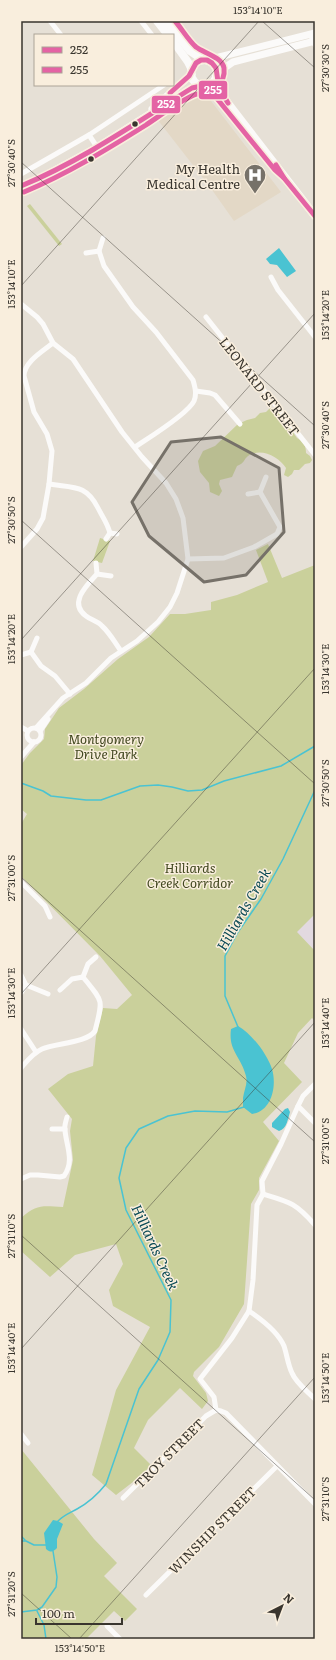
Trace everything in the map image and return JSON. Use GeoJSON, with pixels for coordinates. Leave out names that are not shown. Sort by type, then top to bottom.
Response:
{"type":"FeatureCollection","features":[{"type":"Feature","properties":{"kind":"main road"},"geometry":{"type":"LineString","coordinates":[[157,21],[167,34]]}},
{"type":"Feature","properties":{"kind":"main road"},"geometry":{"type":"LineString","coordinates":[[166,21],[190,50],[214,65],[220,89],[227,102],[284,178],[315,216]]}},
{"type":"Feature","properties":{"kind":"main road"},"geometry":{"type":"LineString","coordinates":[[144,116],[192,72],[196,63],[312,33]]}},
{"type":"Feature","properties":{"kind":"main road"},"geometry":{"type":"LineString","coordinates":[[174,42],[188,62],[195,81],[203,85],[275,170],[284,178]]}},
{"type":"Feature","properties":{"kind":"main road"},"geometry":{"type":"LineString","coordinates":[[21,186],[40,178],[97,146],[192,88],[212,83],[217,75],[233,62],[314,43]]}},
{"type":"Feature","properties":{"kind":"main road"},"geometry":{"type":"LineString","coordinates":[[21,192],[40,178]]}},
{"type":"Feature","properties":{"kind":"street"},"geometry":{"type":"LineString","coordinates":[[50,21],[60,34]]}},
{"type":"Feature","properties":{"kind":"street"},"geometry":{"type":"LineString","coordinates":[[141,21],[151,34]]}},
{"type":"Feature","properties":{"kind":"street"},"geometry":{"type":"LineString","coordinates":[[312,33],[314,43]]}},
{"type":"Feature","properties":{"kind":"street"},"geometry":{"type":"LineString","coordinates":[[21,174],[89,135],[162,86]]}},
{"type":"Feature","properties":{"kind":"street"},"geometry":{"type":"LineString","coordinates":[[89,135],[97,146]]}},
{"type":"Feature","properties":{"kind":"street"},"geometry":{"type":"LineString","coordinates":[[104,238],[99,251],[104,266],[133,307],[156,332],[193,380],[196,391],[194,401],[190,406],[166,426],[135,447]]}},
{"type":"Feature","properties":{"kind":"street"},"geometry":{"type":"LineString","coordinates":[[86,253],[99,251]]}},
{"type":"Feature","properties":{"kind":"street"},"geometry":{"type":"LineString","coordinates":[[271,276],[278,290],[315,337]]}},
{"type":"Feature","properties":{"kind":"street"},"geometry":{"type":"LineString","coordinates":[[21,304],[43,324],[53,343],[73,359],[122,432],[166,483],[176,499],[185,528],[188,558],[180,586],[170,607],[151,629],[137,641],[111,658],[86,683],[70,694],[51,712],[38,730],[40,740],[34,742],[22,755]]}},
{"type":"Feature","properties":{"kind":"street","name":"LEONARD STREET"},"geometry":{"type":"LineString","coordinates":[[206,317],[315,455]]}},
{"type":"Feature","properties":{"kind":"street"},"geometry":{"type":"LineString","coordinates":[[21,546],[37,529],[42,518],[52,460],[51,445],[47,434],[33,408],[23,370],[53,343]]}},
{"type":"Feature","properties":{"kind":"street"},"geometry":{"type":"LineString","coordinates":[[196,391],[215,395],[240,424]]}},
{"type":"Feature","properties":{"kind":"street"},"geometry":{"type":"LineString","coordinates":[[260,492],[266,477]]}},
{"type":"Feature","properties":{"kind":"street"},"geometry":{"type":"LineString","coordinates":[[49,484],[79,489],[89,494],[107,522],[110,533],[106,539]]}},
{"type":"Feature","properties":{"kind":"street"},"geometry":{"type":"LineString","coordinates":[[188,558],[224,558],[254,547],[277,534],[280,527],[260,492]]}},
{"type":"Feature","properties":{"kind":"street"},"geometry":{"type":"LineString","coordinates":[[248,494],[260,492]]}},
{"type":"Feature","properties":{"kind":"street"},"geometry":{"type":"LineString","coordinates":[[110,533],[117,534]]}},
{"type":"Feature","properties":{"kind":"street"},"geometry":{"type":"LineString","coordinates":[[96,563],[97,574],[80,594],[79,605],[81,611],[86,616],[102,625],[107,630],[121,651]]}},
{"type":"Feature","properties":{"kind":"street"},"geometry":{"type":"LineString","coordinates":[[97,574],[110,576]]}},
{"type":"Feature","properties":{"kind":"street"},"geometry":{"type":"LineString","coordinates":[[31,652],[37,638]]}},
{"type":"Feature","properties":{"kind":"street"},"geometry":{"type":"LineString","coordinates":[[31,652],[41,666],[55,676],[70,694]]}},
{"type":"Feature","properties":{"kind":"street"},"geometry":{"type":"LineString","coordinates":[[21,655],[31,652]]}},
{"type":"Feature","properties":{"kind":"street"},"geometry":{"type":"LineString","coordinates":[[21,727],[28,731],[30,729],[38,730]]}},
{"type":"Feature","properties":{"kind":"street"},"geometry":{"type":"LineString","coordinates":[[22,755],[28,731]]}},
{"type":"Feature","properties":{"kind":"street"},"geometry":{"type":"LineString","coordinates":[[27,738],[34,742]]}},
{"type":"Feature","properties":{"kind":"street"},"geometry":{"type":"LineString","coordinates":[[21,882],[45,906],[50,917]]}},
{"type":"Feature","properties":{"kind":"street"},"geometry":{"type":"LineString","coordinates":[[83,977],[88,964],[96,956]]}},
{"type":"Feature","properties":{"kind":"street"},"geometry":{"type":"LineString","coordinates":[[21,975],[26,985],[48,994]]}},
{"type":"Feature","properties":{"kind":"street"},"geometry":{"type":"LineString","coordinates":[[60,990],[72,979],[83,977]]}},
{"type":"Feature","properties":{"kind":"street"},"geometry":{"type":"LineString","coordinates":[[21,1068],[36,1052],[44,1048],[86,1038],[93,1034],[101,1006],[99,996],[83,977]]}},
{"type":"Feature","properties":{"kind":"street"},"geometry":{"type":"LineString","coordinates":[[21,993],[26,985]]}},
{"type":"Feature","properties":{"kind":"street"},"geometry":{"type":"LineString","coordinates":[[21,1029],[36,1052]]}},
{"type":"Feature","properties":{"kind":"street"},"geometry":{"type":"LineString","coordinates":[[315,1084],[303,1096],[281,1144],[262,1180],[263,1194],[257,1205],[249,1311],[232,1338],[200,1379],[214,1397],[216,1410],[226,1413],[315,1504]]}},
{"type":"Feature","properties":{"kind":"street"},"geometry":{"type":"LineString","coordinates":[[298,1106],[315,1123]]}},
{"type":"Feature","properties":{"kind":"street"},"geometry":{"type":"LineString","coordinates":[[21,1179],[30,1175],[64,1176],[69,1164],[69,1152],[64,1129],[67,1118]]}},
{"type":"Feature","properties":{"kind":"street"},"geometry":{"type":"LineString","coordinates":[[52,1129],[64,1129]]}},
{"type":"Feature","properties":{"kind":"street"},"geometry":{"type":"LineString","coordinates":[[263,1194],[290,1202],[315,1225]]}},
{"type":"Feature","properties":{"kind":"street"},"geometry":{"type":"LineString","coordinates":[[249,1311],[258,1317],[278,1338],[284,1346],[292,1374],[296,1381],[315,1399]]}},
{"type":"Feature","properties":{"kind":"street","name":"TROY STREET"},"geometry":{"type":"LineString","coordinates":[[123,1498],[206,1416],[216,1410]]}},
{"type":"Feature","properties":{"kind":"street"},"geometry":{"type":"LineString","coordinates":[[21,1434],[28,1443]]}},
{"type":"Feature","properties":{"kind":"street","name":"WINSHIP STREET"},"geometry":{"type":"LineString","coordinates":[[146,1595],[277,1466]]}},
{"type":"Feature","properties":{"kind":"street"},"geometry":{"type":"LineString","coordinates":[[107,1626],[120,1639]]}},
{"type":"Feature","properties":{"kind":"highlighted area"},"geometry":{"type":"Polygon","coordinates":[[[221,437],[279,468],[284,532],[246,575],[204,582],[149,536],[132,502],[171,442],[221,437]]]}},
{"type":"Feature","properties":{"kind":"shaded area"},"geometry":{"type":"Polygon","coordinates":[[[194,94],[208,97],[281,192],[234,221],[210,187],[157,119],[194,94]]]}},
{"type":"Feature","properties":{"kind":"shaded area"},"geometry":{"type":"Polygon","coordinates":[[[315,914],[315,951],[296,932],[315,914]]]}},
{"type":"Feature","properties":{"kind":"green space"},"geometry":{"type":"Polygon","coordinates":[[[30,204],[62,244],[59,246],[27,206],[30,204]]]}},
{"type":"Feature","properties":{"kind":"green space"},"geometry":{"type":"Polygon","coordinates":[[[270,408],[277,410],[297,438],[303,443],[306,453],[312,460],[310,463],[305,464],[299,470],[294,470],[288,477],[284,475],[286,468],[279,460],[269,454],[253,453],[245,459],[243,463],[237,466],[232,477],[220,480],[219,484],[222,491],[219,496],[210,492],[209,483],[200,472],[198,461],[203,451],[215,446],[238,424],[255,418],[260,413],[266,412],[270,408]]]}},
{"type":"Feature","properties":{"kind":"green space"},"geometry":{"type":"Polygon","coordinates":[[[100,538],[110,541],[102,563],[93,561],[100,538]]]}},
{"type":"Feature","properties":{"kind":"green space","name":"Hilliards Creek Corridor"},"geometry":{"type":"Polygon","coordinates":[[[268,544],[282,578],[315,565],[315,914],[297,932],[315,951],[315,1021],[312,1018],[298,1033],[284,1063],[302,1082],[263,1122],[279,1141],[259,1178],[259,1190],[251,1204],[244,1304],[219,1347],[194,1372],[193,1376],[206,1393],[208,1401],[202,1409],[180,1388],[148,1420],[134,1448],[151,1465],[142,1475],[116,1495],[92,1475],[116,1390],[150,1327],[113,1306],[109,1290],[123,1264],[116,1244],[75,1255],[50,1277],[21,1251],[21,1218],[36,1208],[50,1206],[63,1207],[73,1160],[70,1131],[72,1119],[48,1089],[68,1074],[93,1066],[96,1036],[103,1008],[117,1009],[132,995],[100,956],[21,876],[21,824],[27,814],[21,809],[21,765],[30,753],[44,739],[45,729],[59,708],[84,689],[118,659],[149,637],[170,614],[185,614],[211,610],[211,602],[237,595],[268,582],[256,550],[268,544]]]}},
{"type":"Feature","properties":{"kind":"green space"},"geometry":{"type":"Polygon","coordinates":[[[21,1449],[94,1539],[117,1563],[104,1576],[137,1609],[125,1621],[114,1611],[86,1639],[21,1639],[21,1449]]]}},
{"type":"Feature","properties":{"kind":"water"},"geometry":{"type":"Polygon","coordinates":[[[279,248],[296,271],[287,277],[277,265],[270,264],[266,259],[279,248]]]}},
{"type":"Feature","properties":{"kind":"water"},"geometry":{"type":"Polygon","coordinates":[[[238,1026],[254,1039],[263,1051],[272,1069],[274,1083],[271,1097],[264,1108],[259,1112],[252,1114],[243,1107],[243,1098],[247,1082],[246,1076],[231,1043],[231,1029],[238,1026]]]}},
{"type":"Feature","properties":{"kind":"water"},"geometry":{"type":"Polygon","coordinates":[[[288,1108],[290,1112],[284,1128],[279,1131],[272,1127],[272,1123],[285,1109],[288,1108]]]}},
{"type":"Feature","properties":{"kind":"water"},"geometry":{"type":"Polygon","coordinates":[[[53,1520],[63,1524],[57,1539],[57,1548],[51,1551],[46,1549],[44,1533],[53,1520]]]}},
{"type":"Feature","properties":{"kind":"waterway"},"geometry":{"type":"LineString","coordinates":[[21,783],[43,791],[51,796],[86,800],[101,800],[140,786],[158,785],[188,791],[202,790],[224,781],[281,766],[315,746]]}},
{"type":"Feature","properties":{"kind":"waterway","name":"Hilliards Creek"},"geometry":{"type":"LineString","coordinates":[[238,1027],[225,996],[225,956],[238,932],[261,899],[283,859],[315,790]]}},
{"type":"Feature","properties":{"kind":"waterway","name":"Hilliards Creek"},"geometry":{"type":"LineString","coordinates":[[58,1521],[89,1501],[106,1484],[139,1389],[158,1360],[170,1332],[171,1300],[126,1210],[119,1178],[126,1148],[139,1129],[168,1116],[195,1111],[227,1112],[244,1107]]}},
{"type":"Feature","properties":{"kind":"waterway"},"geometry":{"type":"LineString","coordinates":[[21,1536],[25,1540]]}},
{"type":"Feature","properties":{"kind":"waterway"},"geometry":{"type":"LineString","coordinates":[[21,1541],[26,1541],[34,1545],[46,1545]]}},
{"type":"Feature","properties":{"kind":"waterway","name":"Hilliards Creek"},"geometry":{"type":"LineString","coordinates":[[21,1612],[37,1610],[42,1607],[56,1587],[57,1577],[53,1551]]}},
{"type":"Feature","properties":{"kind":"waterway"},"geometry":{"type":"LineString","coordinates":[[37,1611],[44,1625],[46,1639]]}},
{"type":"Feature","properties":{"kind":"transit line","name":"255"},"geometry":{"type":"LineString","coordinates":[[24,192],[86,161],[188,98],[215,89],[219,85],[224,76],[223,64],[216,58],[196,47],[175,21]]}},
{"type":"Feature","properties":{"kind":"transit line","name":"252"},"geometry":{"type":"LineString","coordinates":[[170,93],[189,76],[196,63],[201,60],[207,60],[216,68],[219,88],[228,103]]}},
{"type":"Feature","properties":{"kind":"transit line","name":"252"},"geometry":{"type":"LineString","coordinates":[[21,186],[87,153],[192,88],[206,85],[275,170],[284,178]]}},
{"type":"Feature","properties":{"kind":"transit line","name":"252"},"geometry":{"type":"LineString","coordinates":[[276,165],[284,178],[315,216]]}},
{"type":"Feature","properties":{"kind":"place","name":"My Health Medical Centre"},"geometry":{"type":"Point","coordinates":[255,194]}},
{"type":"Feature","properties":{"kind":"park label","name":"Montgomery Drive Park"},"geometry":{"type":"Point","coordinates":[106,746]}}]}
